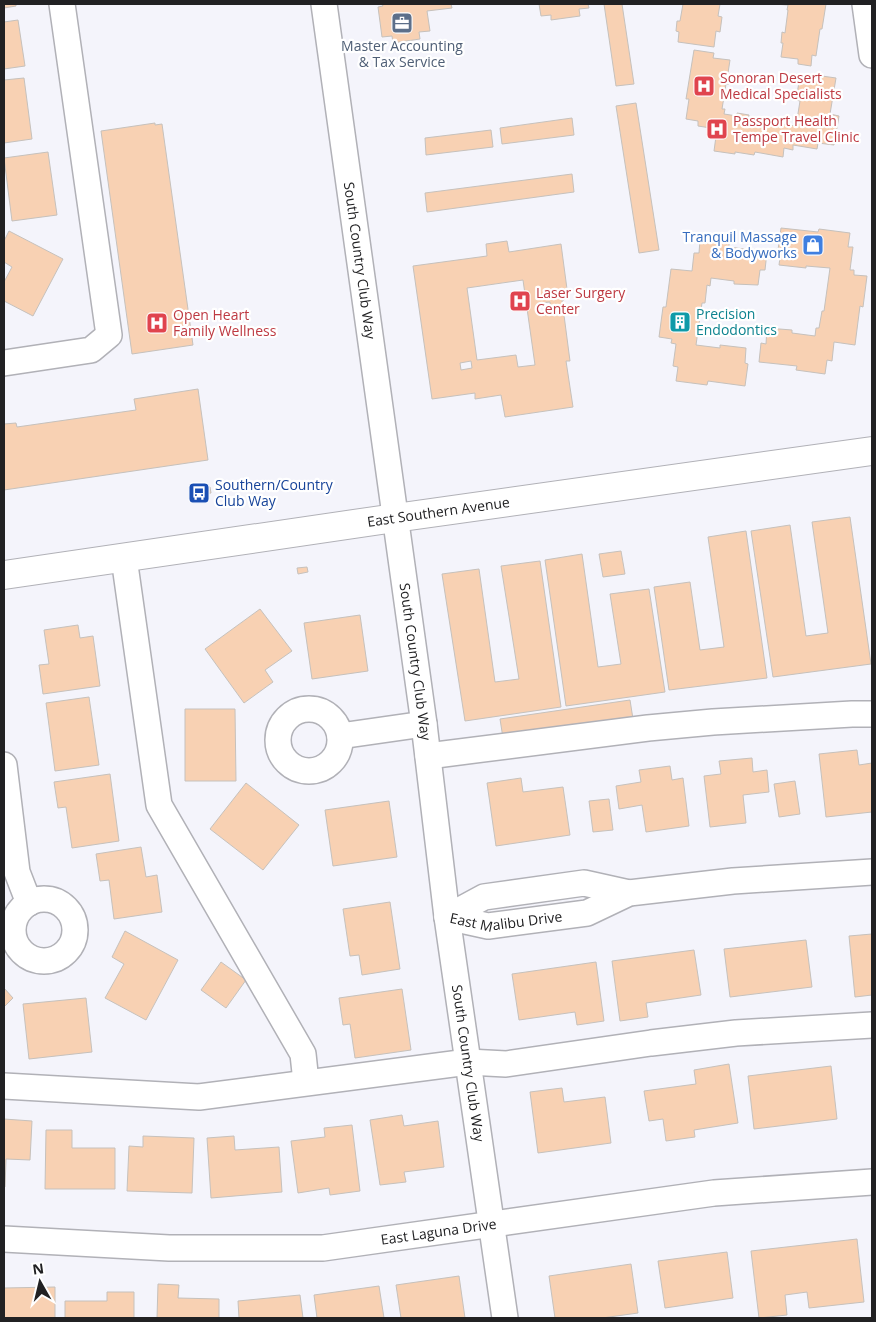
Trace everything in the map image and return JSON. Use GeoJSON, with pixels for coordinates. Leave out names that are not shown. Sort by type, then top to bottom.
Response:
{"type":"FeatureCollection","features":[{"type":"Feature","properties":{"kind":"main road","name":"East Southern Avenue"},"geometry":{"type":"LineString","coordinates":[[4,576],[395,518],[872,451]]}},
{"type":"Feature","properties":{"kind":"street"},"geometry":{"type":"LineString","coordinates":[[4,363],[91,350],[108,336],[62,4]]}},
{"type":"Feature","properties":{"kind":"street","name":"South Country Club Way"},"geometry":{"type":"LineString","coordinates":[[324,4],[424,724],[447,918],[505,1318]]}},
{"type":"Feature","properties":{"kind":"street"},"geometry":{"type":"LineString","coordinates":[[865,4],[872,55]]}},
{"type":"Feature","properties":{"kind":"street"},"geometry":{"type":"LineString","coordinates":[[124,558],[159,805],[303,1054],[306,1082]]}},
{"type":"Feature","properties":{"kind":"street"},"geometry":{"type":"LineString","coordinates":[[428,756],[648,728],[723,721],[872,714]]}},
{"type":"Feature","properties":{"kind":"street"},"geometry":{"type":"LineString","coordinates":[[340,736],[424,724]]}},
{"type":"Feature","properties":{"kind":"street"},"geometry":{"type":"LineString","coordinates":[[4,765],[17,872],[29,903]]}},
{"type":"Feature","properties":{"kind":"street","name":"East Malibu Drive"},"geometry":{"type":"LineString","coordinates":[[447,918],[488,926],[587,913],[628,893],[733,881],[872,872]]}},
{"type":"Feature","properties":{"kind":"street"},"geometry":{"type":"LineString","coordinates":[[4,1086],[199,1097],[468,1062],[506,1064],[650,1043],[736,1033],[872,1025]]}},
{"type":"Feature","properties":{"kind":"street","name":"East Laguna Drive"},"geometry":{"type":"LineString","coordinates":[[4,1239],[168,1248],[323,1248],[714,1193],[872,1182]]}},
{"type":"Feature","properties":{"kind":"building"},"geometry":{"type":"Polygon","coordinates":[[[4,4],[16,4],[16,6],[4,8],[4,4]]]}},
{"type":"Feature","properties":{"kind":"building"},"geometry":{"type":"Polygon","coordinates":[[[382,4],[451,4],[452,8],[427,11],[430,31],[419,32],[420,39],[393,43],[392,36],[382,37],[378,7],[383,6],[382,4]]]}},
{"type":"Feature","properties":{"kind":"building"},"geometry":{"type":"Polygon","coordinates":[[[539,4],[588,4],[589,8],[579,9],[580,16],[551,20],[551,15],[541,16],[539,4]]]}},
{"type":"Feature","properties":{"kind":"building"},"geometry":{"type":"Polygon","coordinates":[[[604,4],[622,4],[634,84],[616,86],[604,4]]]}},
{"type":"Feature","properties":{"kind":"building"},"geometry":{"type":"Polygon","coordinates":[[[683,4],[720,4],[718,16],[722,17],[720,32],[716,31],[714,47],[678,42],[677,21],[680,21],[683,4]]]}},
{"type":"Feature","properties":{"kind":"building"},"geometry":{"type":"Polygon","coordinates":[[[774,4],[826,4],[816,56],[812,55],[811,66],[798,64],[798,59],[781,57],[782,32],[785,33],[788,5],[774,4]]]}},
{"type":"Feature","properties":{"kind":"building"},"geometry":{"type":"Polygon","coordinates":[[[18,20],[25,66],[4,69],[4,22],[18,20]]]}},
{"type":"Feature","properties":{"kind":"building"},"geometry":{"type":"Polygon","coordinates":[[[694,50],[714,53],[713,58],[730,60],[729,84],[726,84],[722,109],[725,109],[724,114],[737,116],[737,113],[749,115],[748,119],[796,126],[800,101],[796,100],[800,76],[815,78],[815,75],[836,78],[830,114],[839,116],[834,145],[818,143],[817,149],[793,145],[793,150],[784,148],[783,157],[755,152],[754,155],[714,151],[717,129],[698,126],[698,121],[686,119],[689,99],[686,99],[694,50]]]}},
{"type":"Feature","properties":{"kind":"building"},"geometry":{"type":"Polygon","coordinates":[[[24,78],[32,139],[4,143],[4,80],[24,78]]]}},
{"type":"Feature","properties":{"kind":"building"},"geometry":{"type":"Polygon","coordinates":[[[636,103],[659,250],[639,253],[616,106],[636,103]]]}},
{"type":"Feature","properties":{"kind":"building"},"geometry":{"type":"Polygon","coordinates":[[[572,118],[574,135],[502,144],[500,128],[572,118]]]}},
{"type":"Feature","properties":{"kind":"building"},"geometry":{"type":"Polygon","coordinates":[[[155,123],[155,125],[162,124],[193,345],[132,354],[101,131],[155,123]]]}},
{"type":"Feature","properties":{"kind":"building"},"geometry":{"type":"Polygon","coordinates":[[[491,130],[493,147],[426,155],[425,138],[491,130]]]}},
{"type":"Feature","properties":{"kind":"building"},"geometry":{"type":"Polygon","coordinates":[[[48,152],[57,215],[12,221],[4,158],[48,152]]]}},
{"type":"Feature","properties":{"kind":"building"},"geometry":{"type":"Polygon","coordinates":[[[572,174],[574,192],[427,212],[425,193],[572,174]]]}},
{"type":"Feature","properties":{"kind":"building"},"geometry":{"type":"Polygon","coordinates":[[[781,228],[818,232],[819,229],[850,233],[848,247],[853,247],[850,270],[854,270],[854,275],[867,276],[863,307],[860,306],[855,345],[834,342],[832,361],[827,360],[825,374],[796,370],[797,366],[759,362],[761,343],[766,344],[767,328],[792,330],[792,333],[815,336],[816,328],[819,328],[822,311],[824,311],[830,268],[779,265],[781,250],[778,250],[781,228]]]}},
{"type":"Feature","properties":{"kind":"building"},"geometry":{"type":"Polygon","coordinates":[[[9,231],[63,259],[33,316],[4,301],[4,282],[12,267],[4,262],[4,241],[9,231]]]}},
{"type":"Feature","properties":{"kind":"building","name":"Precision Endodontics"},"geometry":{"type":"Polygon","coordinates":[[[700,240],[729,243],[729,247],[767,252],[765,270],[760,270],[758,285],[734,284],[734,281],[711,278],[710,286],[707,285],[705,303],[702,303],[696,345],[720,348],[720,345],[746,348],[745,363],[748,364],[745,386],[708,381],[707,385],[676,381],[678,367],[673,366],[676,344],[671,343],[672,339],[659,337],[663,307],[666,307],[671,269],[692,271],[694,253],[699,253],[700,240]]]}},
{"type":"Feature","properties":{"kind":"building"},"geometry":{"type":"Polygon","coordinates":[[[507,241],[509,252],[561,244],[567,289],[563,290],[564,300],[562,300],[570,361],[566,361],[573,407],[505,417],[501,395],[475,399],[475,393],[432,399],[413,266],[487,256],[486,244],[507,241]],[[523,280],[467,288],[477,360],[516,355],[518,367],[535,365],[523,280]],[[550,302],[538,303],[539,313],[551,312],[550,302]],[[471,361],[460,363],[461,370],[472,368],[471,361]]]}},
{"type":"Feature","properties":{"kind":"building"},"geometry":{"type":"Polygon","coordinates":[[[198,389],[208,460],[4,490],[4,424],[16,423],[17,427],[136,410],[134,399],[198,389]]]}},
{"type":"Feature","properties":{"kind":"building"},"geometry":{"type":"Polygon","coordinates":[[[210,487],[211,493],[191,496],[190,489],[210,487]]]}},
{"type":"Feature","properties":{"kind":"building"},"geometry":{"type":"Polygon","coordinates":[[[850,517],[871,664],[773,677],[751,531],[790,525],[806,636],[828,633],[812,522],[850,517]]]}},
{"type":"Feature","properties":{"kind":"building"},"geometry":{"type":"Polygon","coordinates":[[[746,531],[767,678],[669,690],[654,587],[690,582],[700,650],[724,647],[708,537],[746,531]]]}},
{"type":"Feature","properties":{"kind":"building"},"geometry":{"type":"Polygon","coordinates":[[[621,551],[625,574],[603,577],[599,554],[621,551]]]}},
{"type":"Feature","properties":{"kind":"building"},"geometry":{"type":"Polygon","coordinates":[[[582,554],[598,667],[621,664],[610,594],[649,589],[665,692],[566,706],[545,560],[582,554]]]}},
{"type":"Feature","properties":{"kind":"building"},"geometry":{"type":"Polygon","coordinates":[[[540,561],[561,707],[465,721],[442,574],[479,569],[495,682],[519,679],[501,566],[540,561]]]}},
{"type":"Feature","properties":{"kind":"building"},"geometry":{"type":"Polygon","coordinates":[[[307,567],[308,572],[298,574],[297,568],[307,567]]]}},
{"type":"Feature","properties":{"kind":"building"},"geometry":{"type":"Polygon","coordinates":[[[260,609],[292,651],[265,670],[273,682],[244,703],[205,649],[260,609]]]}},
{"type":"Feature","properties":{"kind":"building"},"geometry":{"type":"Polygon","coordinates":[[[360,615],[368,671],[312,679],[304,623],[360,615]]]}},
{"type":"Feature","properties":{"kind":"building"},"geometry":{"type":"Polygon","coordinates":[[[78,625],[80,638],[93,636],[100,686],[43,694],[39,665],[49,664],[44,630],[78,625]]]}},
{"type":"Feature","properties":{"kind":"building"},"geometry":{"type":"Polygon","coordinates":[[[89,697],[99,765],[55,771],[46,703],[89,697]]]}},
{"type":"Feature","properties":{"kind":"building"},"geometry":{"type":"Polygon","coordinates":[[[630,700],[633,719],[503,738],[500,719],[630,700]]]}},
{"type":"Feature","properties":{"kind":"building"},"geometry":{"type":"Polygon","coordinates":[[[185,709],[235,709],[236,781],[185,781],[185,709]]]}},
{"type":"Feature","properties":{"kind":"building"},"geometry":{"type":"Polygon","coordinates":[[[857,750],[859,765],[872,763],[872,812],[826,817],[819,754],[857,750]]]}},
{"type":"Feature","properties":{"kind":"building"},"geometry":{"type":"Polygon","coordinates":[[[752,758],[753,772],[767,770],[769,792],[743,795],[746,823],[710,827],[704,776],[721,774],[719,761],[752,758]]]}},
{"type":"Feature","properties":{"kind":"building"},"geometry":{"type":"Polygon","coordinates":[[[670,766],[672,780],[683,778],[689,826],[646,832],[642,805],[619,809],[616,786],[641,782],[639,770],[670,766]]]}},
{"type":"Feature","properties":{"kind":"building"},"geometry":{"type":"Polygon","coordinates":[[[110,774],[119,841],[72,848],[66,807],[58,808],[54,782],[110,774]]]}},
{"type":"Feature","properties":{"kind":"building"},"geometry":{"type":"Polygon","coordinates":[[[521,778],[523,792],[563,787],[570,835],[496,846],[487,783],[521,778]]]}},
{"type":"Feature","properties":{"kind":"building"},"geometry":{"type":"Polygon","coordinates":[[[795,781],[800,814],[779,817],[774,784],[795,781]]]}},
{"type":"Feature","properties":{"kind":"building"},"geometry":{"type":"Polygon","coordinates":[[[246,783],[299,825],[263,870],[210,829],[246,783]]]}},
{"type":"Feature","properties":{"kind":"building"},"geometry":{"type":"Polygon","coordinates":[[[609,799],[613,830],[593,832],[589,801],[609,799]]]}},
{"type":"Feature","properties":{"kind":"building"},"geometry":{"type":"Polygon","coordinates":[[[389,801],[397,857],[333,866],[325,810],[389,801]]]}},
{"type":"Feature","properties":{"kind":"building"},"geometry":{"type":"Polygon","coordinates":[[[141,847],[146,877],[157,875],[162,912],[114,919],[109,880],[100,881],[96,854],[141,847]]]}},
{"type":"Feature","properties":{"kind":"building"},"geometry":{"type":"Polygon","coordinates":[[[390,902],[400,969],[362,975],[359,955],[350,956],[343,909],[390,902]]]}},
{"type":"Feature","properties":{"kind":"building"},"geometry":{"type":"Polygon","coordinates":[[[125,931],[178,960],[146,1020],[105,998],[124,964],[112,957],[125,931]]]}},
{"type":"Feature","properties":{"kind":"building"},"geometry":{"type":"Polygon","coordinates":[[[872,934],[872,995],[855,997],[849,936],[872,934]]]}},
{"type":"Feature","properties":{"kind":"building"},"geometry":{"type":"Polygon","coordinates":[[[806,940],[812,987],[730,997],[724,949],[806,940]]]}},
{"type":"Feature","properties":{"kind":"building"},"geometry":{"type":"Polygon","coordinates":[[[694,950],[701,995],[646,1003],[648,1017],[620,1021],[612,961],[694,950]]]}},
{"type":"Feature","properties":{"kind":"building"},"geometry":{"type":"Polygon","coordinates":[[[221,962],[246,980],[226,1008],[201,990],[221,962]]]}},
{"type":"Feature","properties":{"kind":"building"},"geometry":{"type":"Polygon","coordinates":[[[596,962],[604,1021],[577,1025],[575,1012],[519,1020],[512,974],[596,962]]]}},
{"type":"Feature","properties":{"kind":"building"},"geometry":{"type":"Polygon","coordinates":[[[4,988],[13,998],[4,1007],[4,988]]]}},
{"type":"Feature","properties":{"kind":"building"},"geometry":{"type":"Polygon","coordinates":[[[402,989],[411,1050],[355,1058],[350,1024],[343,1025],[339,998],[402,989]]]}},
{"type":"Feature","properties":{"kind":"building"},"geometry":{"type":"Polygon","coordinates":[[[86,998],[92,1052],[29,1059],[23,1004],[86,998]]]}},
{"type":"Feature","properties":{"kind":"building"},"geometry":{"type":"Polygon","coordinates":[[[729,1064],[738,1123],[694,1130],[695,1137],[666,1141],[663,1119],[649,1121],[644,1091],[696,1084],[694,1070],[729,1064]]]}},
{"type":"Feature","properties":{"kind":"building"},"geometry":{"type":"Polygon","coordinates":[[[831,1066],[837,1119],[754,1129],[748,1076],[831,1066]]]}},
{"type":"Feature","properties":{"kind":"building"},"geometry":{"type":"Polygon","coordinates":[[[562,1088],[564,1102],[605,1097],[611,1143],[538,1153],[530,1092],[562,1088]]]}},
{"type":"Feature","properties":{"kind":"building"},"geometry":{"type":"Polygon","coordinates":[[[402,1115],[404,1126],[438,1121],[444,1167],[404,1172],[406,1182],[380,1185],[370,1120],[402,1115]]]}},
{"type":"Feature","properties":{"kind":"building"},"geometry":{"type":"Polygon","coordinates":[[[4,1119],[32,1121],[30,1160],[6,1159],[5,1187],[4,1187],[4,1119]]]}},
{"type":"Feature","properties":{"kind":"building"},"geometry":{"type":"Polygon","coordinates":[[[352,1125],[360,1191],[330,1195],[329,1188],[298,1193],[291,1141],[325,1137],[324,1128],[352,1125]]]}},
{"type":"Feature","properties":{"kind":"building"},"geometry":{"type":"Polygon","coordinates":[[[46,1130],[72,1130],[72,1148],[115,1148],[115,1189],[45,1189],[46,1130]]]}},
{"type":"Feature","properties":{"kind":"building"},"geometry":{"type":"Polygon","coordinates":[[[143,1136],[194,1138],[192,1193],[127,1191],[129,1146],[143,1147],[143,1136]]]}},
{"type":"Feature","properties":{"kind":"building"},"geometry":{"type":"Polygon","coordinates":[[[234,1136],[235,1150],[279,1147],[282,1192],[211,1198],[207,1138],[234,1136]]]}},
{"type":"Feature","properties":{"kind":"building"},"geometry":{"type":"Polygon","coordinates":[[[857,1239],[864,1302],[809,1308],[807,1292],[785,1295],[787,1315],[759,1318],[751,1251],[857,1239]]]}},
{"type":"Feature","properties":{"kind":"building"},"geometry":{"type":"Polygon","coordinates":[[[727,1252],[733,1298],[665,1308],[658,1261],[727,1252]]]}},
{"type":"Feature","properties":{"kind":"building"},"geometry":{"type":"Polygon","coordinates":[[[631,1264],[638,1313],[602,1318],[555,1318],[549,1276],[631,1264]]]}},
{"type":"Feature","properties":{"kind":"building"},"geometry":{"type":"Polygon","coordinates":[[[459,1276],[465,1318],[401,1318],[396,1285],[459,1276]]]}},
{"type":"Feature","properties":{"kind":"building"},"geometry":{"type":"Polygon","coordinates":[[[158,1284],[179,1285],[178,1298],[219,1299],[219,1318],[157,1318],[158,1284]]]}},
{"type":"Feature","properties":{"kind":"building"},"geometry":{"type":"Polygon","coordinates":[[[379,1286],[384,1318],[317,1318],[314,1295],[379,1286]]]}},
{"type":"Feature","properties":{"kind":"building"},"geometry":{"type":"Polygon","coordinates":[[[55,1287],[55,1318],[4,1318],[4,1288],[55,1287]]]}},
{"type":"Feature","properties":{"kind":"building"},"geometry":{"type":"Polygon","coordinates":[[[107,1292],[134,1292],[134,1318],[65,1318],[65,1301],[107,1301],[107,1292]]]}},
{"type":"Feature","properties":{"kind":"building"},"geometry":{"type":"Polygon","coordinates":[[[300,1295],[303,1318],[239,1318],[238,1301],[300,1295]]]}},
{"type":"Feature","properties":{"kind":"place","name":"Master Accounting & Tax Service"},"geometry":{"type":"Point","coordinates":[402,23]}},
{"type":"Feature","properties":{"kind":"place","name":"Sonoran Desert Medical Specialists"},"geometry":{"type":"Point","coordinates":[704,86]}},
{"type":"Feature","properties":{"kind":"place","name":"Passport Health Tempe Travel Clinic"},"geometry":{"type":"Point","coordinates":[717,129]}},
{"type":"Feature","properties":{"kind":"place","name":"Tranquil Massage & Bodyworks"},"geometry":{"type":"Point","coordinates":[813,245]}},
{"type":"Feature","properties":{"kind":"place","name":"Laser Surgery Center"},"geometry":{"type":"Point","coordinates":[520,301]}},
{"type":"Feature","properties":{"kind":"place","name":"Precision Endodontics"},"geometry":{"type":"Point","coordinates":[680,322]}},
{"type":"Feature","properties":{"kind":"place","name":"Open Heart Family Wellness"},"geometry":{"type":"Point","coordinates":[157,323]}},
{"type":"Feature","properties":{"kind":"place","name":"Southern/Country Club Way"},"geometry":{"type":"Point","coordinates":[199,493]}}]}
